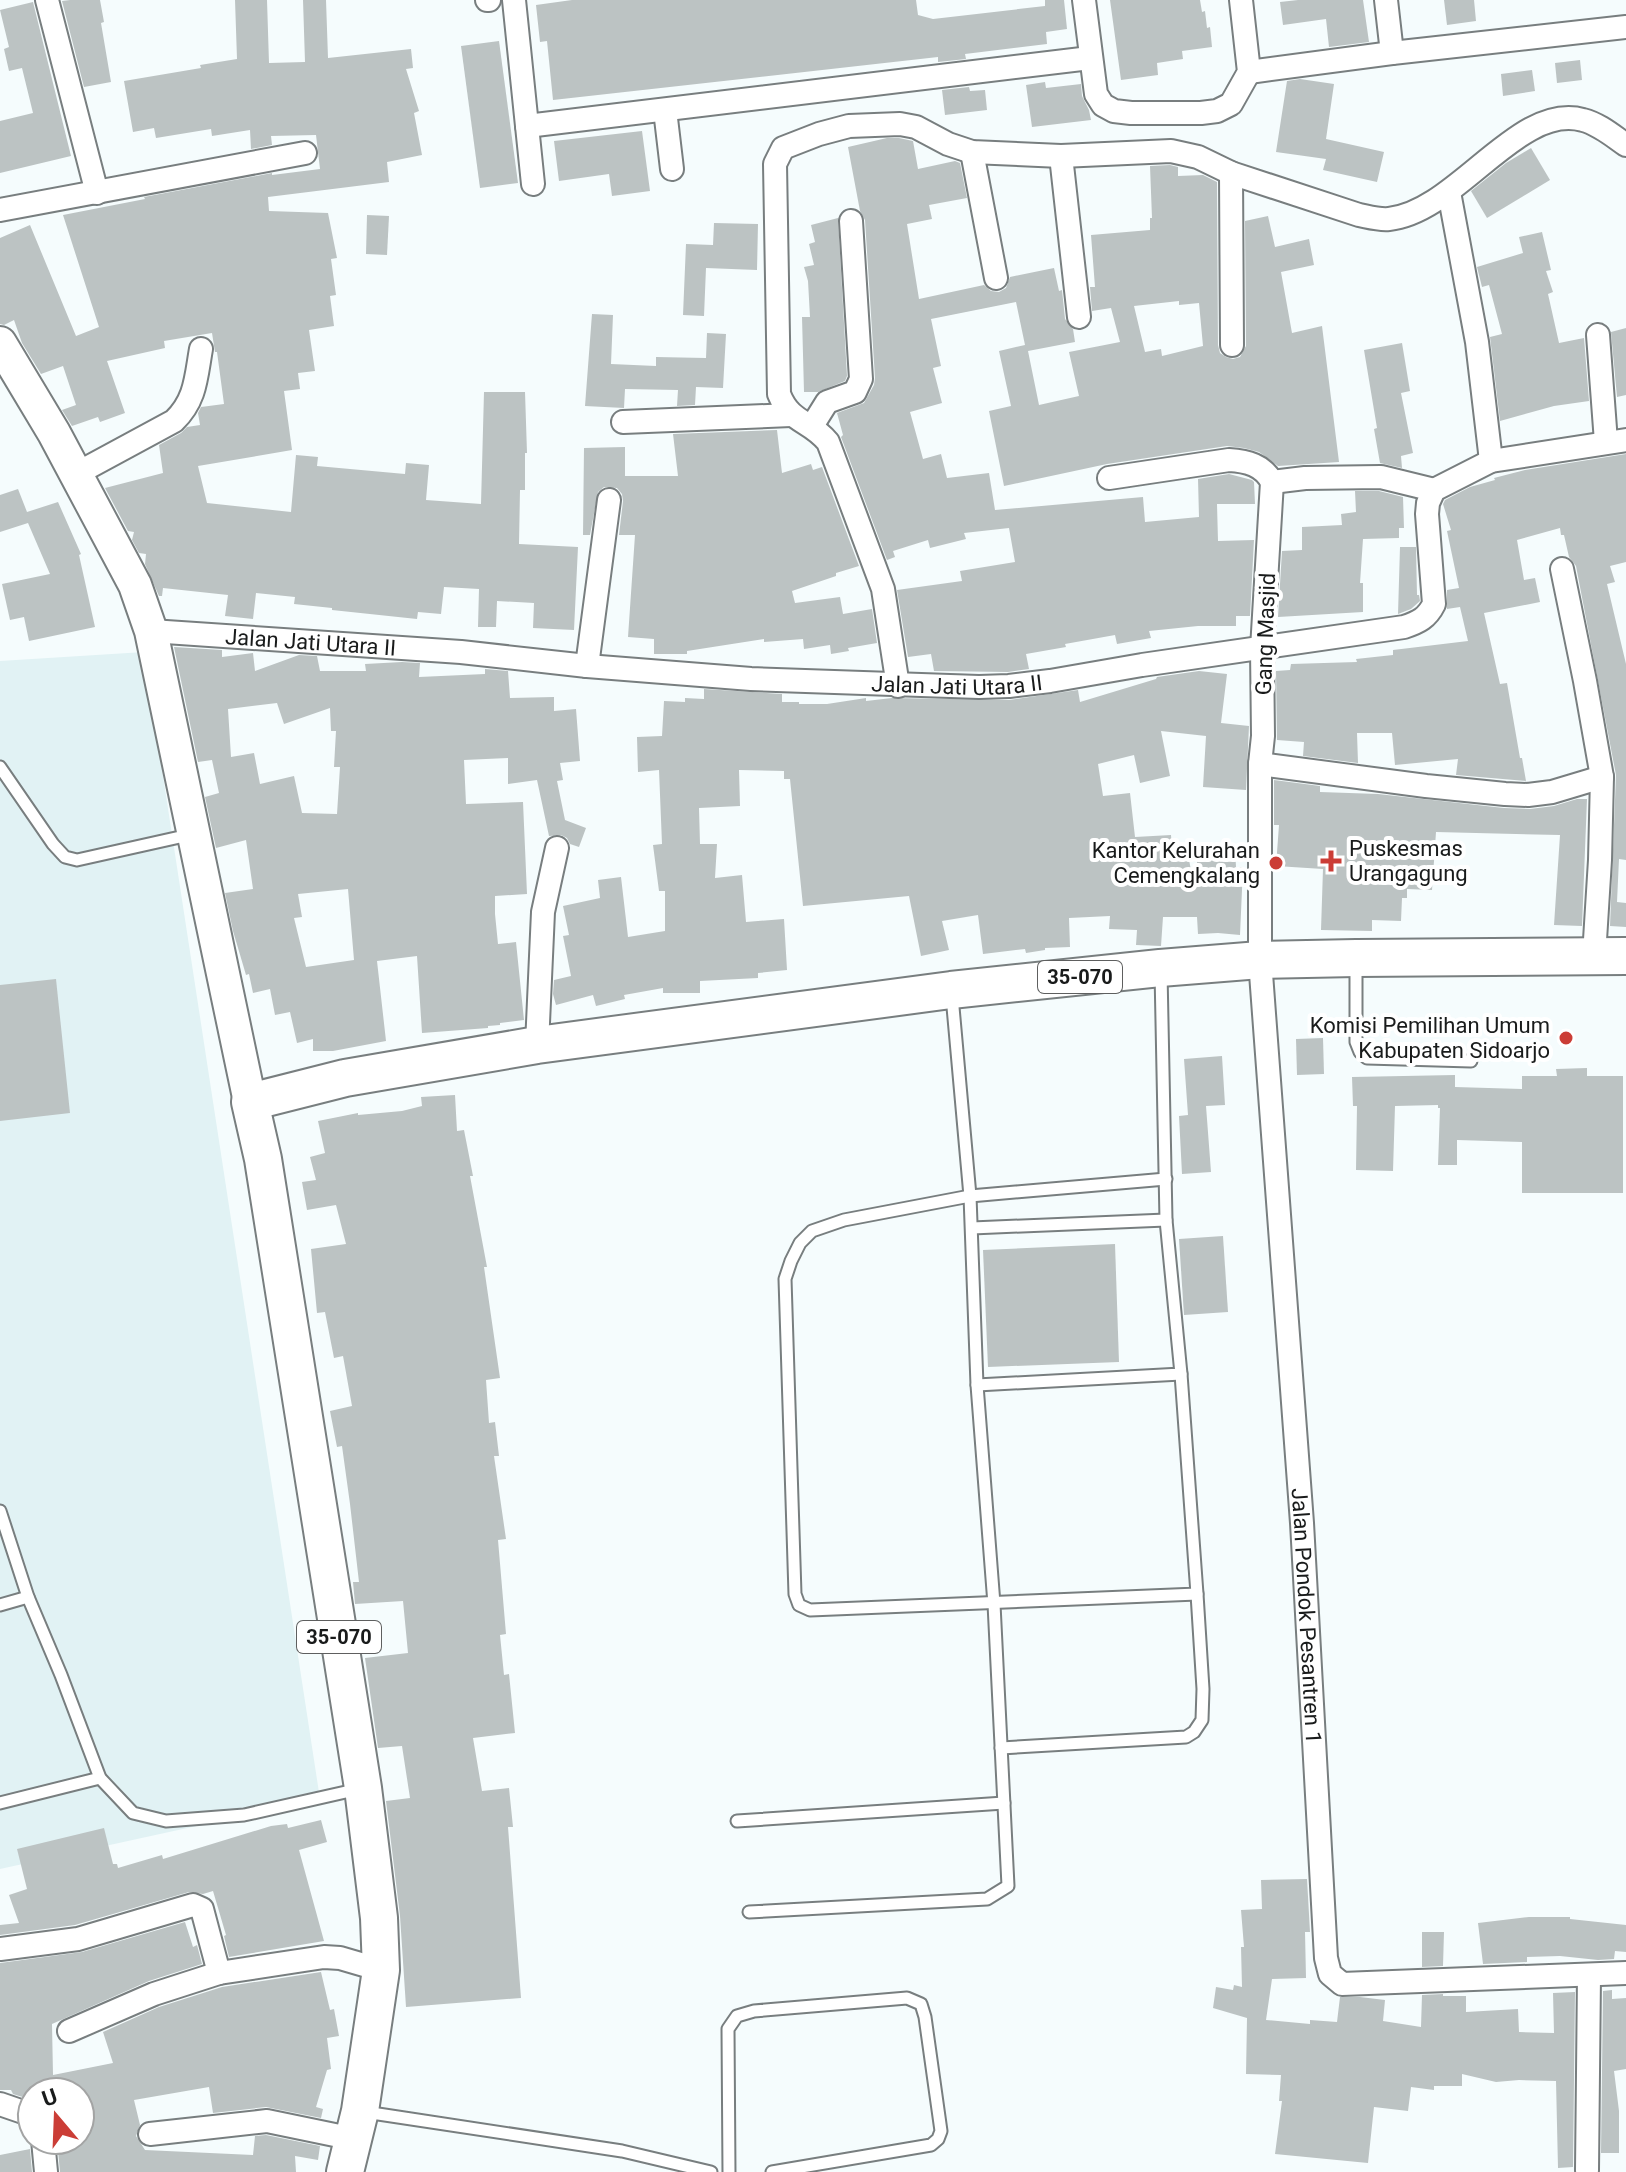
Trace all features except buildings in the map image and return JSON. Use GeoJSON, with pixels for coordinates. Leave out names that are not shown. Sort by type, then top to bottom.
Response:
{"type":"FeatureCollection","features":[{"type":"Feature","properties":{"kind":"main road"},"geometry":{"type":"LineString","coordinates":[[0,343],[54,433],[135,585],[151,631],[250,1102]]}},
{"type":"Feature","properties":{"kind":"main road","name":"35-070"},"geometry":{"type":"LineString","coordinates":[[353,2141],[381,1970],[379,1918],[363,1788],[263,1159],[250,1102],[345,1078],[537,1045],[952,1007],[1160,968],[1260,960],[1610,956]]}},
{"type":"Feature","properties":{"kind":"street"},"geometry":{"type":"LineString","coordinates":[[47,0],[97,193]]}},
{"type":"Feature","properties":{"kind":"street"},"geometry":{"type":"LineString","coordinates":[[514,0],[533,184]]}},
{"type":"Feature","properties":{"kind":"street"},"geometry":{"type":"LineString","coordinates":[[1084,0],[1096,94],[1103,105],[1114,111],[1131,113],[1201,113],[1217,111],[1231,104],[1249,72],[1241,0]]}},
{"type":"Feature","properties":{"kind":"street"},"geometry":{"type":"LineString","coordinates":[[1386,0],[1392,53]]}},
{"type":"Feature","properties":{"kind":"street"},"geometry":{"type":"LineString","coordinates":[[1249,72],[1626,27]]}},
{"type":"Feature","properties":{"kind":"street"},"geometry":{"type":"LineString","coordinates":[[527,126],[1090,58]]}},
{"type":"Feature","properties":{"kind":"street"},"geometry":{"type":"LineString","coordinates":[[665,110],[672,169]]}},
{"type":"Feature","properties":{"kind":"street"},"geometry":{"type":"LineString","coordinates":[[898,686],[883,589],[828,442],[812,426],[791,415],[779,394],[775,164],[783,148],[849,126],[891,124],[916,127],[948,144],[972,152],[1061,156],[1171,151],[1198,157],[1231,173],[1359,215],[1391,219],[1413,213],[1449,192],[1540,123],[1582,119],[1626,145]]}},
{"type":"Feature","properties":{"kind":"street"},"geometry":{"type":"LineString","coordinates":[[972,152],[996,278]]}},
{"type":"Feature","properties":{"kind":"street"},"geometry":{"type":"LineString","coordinates":[[0,210],[305,153]]}},
{"type":"Feature","properties":{"kind":"street"},"geometry":{"type":"LineString","coordinates":[[1061,156],[1079,317]]}},
{"type":"Feature","properties":{"kind":"street"},"geometry":{"type":"LineString","coordinates":[[1231,173],[1232,345]]}},
{"type":"Feature","properties":{"kind":"street"},"geometry":{"type":"LineString","coordinates":[[1449,192],[1477,342],[1491,461]]}},
{"type":"Feature","properties":{"kind":"street"},"geometry":{"type":"LineString","coordinates":[[812,426],[827,402],[855,392],[861,379],[851,221]]}},
{"type":"Feature","properties":{"kind":"street"},"geometry":{"type":"LineString","coordinates":[[1109,478],[1229,460],[1255,464],[1269,475],[1272,482],[1305,478],[1381,477],[1434,490],[1491,461],[1616,441],[1598,335]]}},
{"type":"Feature","properties":{"kind":"street"},"geometry":{"type":"LineString","coordinates":[[76,474],[174,421],[192,397],[201,349]]}},
{"type":"Feature","properties":{"kind":"street"},"geometry":{"type":"LineString","coordinates":[[623,422],[791,415]]}},
{"type":"Feature","properties":{"kind":"street","name":"Gang Masjid"},"geometry":{"type":"LineString","coordinates":[[1260,960],[1262,649],[1272,482]]}},
{"type":"Feature","properties":{"kind":"street","name":"Jalan Jati Utara II"},"geometry":{"type":"LineString","coordinates":[[151,631],[461,652],[751,679],[898,686],[1009,686],[1418,623],[1429,615],[1434,604],[1427,514],[1434,490]]}},
{"type":"Feature","properties":{"kind":"street"},"geometry":{"type":"LineString","coordinates":[[587,666],[609,500]]}},
{"type":"Feature","properties":{"kind":"street"},"geometry":{"type":"LineString","coordinates":[[1562,569],[1602,777],[1600,860],[1610,956]]}},
{"type":"Feature","properties":{"kind":"street"},"geometry":{"type":"LineString","coordinates":[[1260,764],[1426,786],[1528,795],[1552,792],[1602,777]]}},
{"type":"Feature","properties":{"kind":"street"},"geometry":{"type":"LineString","coordinates":[[537,1045],[543,912],[557,848]]}},
{"type":"Feature","properties":{"kind":"street","name":"Jalan Pondok Pesantren 1"},"geometry":{"type":"LineString","coordinates":[[1260,960],[1302,1523],[1326,1958],[1330,1974],[1342,1984],[1626,1973]]}},
{"type":"Feature","properties":{"kind":"street"},"geometry":{"type":"LineString","coordinates":[[0,1949],[78,1939],[193,1905],[202,1909],[219,1973]]}},
{"type":"Feature","properties":{"kind":"street"},"geometry":{"type":"LineString","coordinates":[[69,2031],[154,1994],[219,1973],[324,1957],[340,1958],[381,1970]]}},
{"type":"Feature","properties":{"kind":"street"},"geometry":{"type":"LineString","coordinates":[[1587,2170],[1589,1975]]}},
{"type":"Feature","properties":{"kind":"street"},"geometry":{"type":"LineString","coordinates":[[150,2134],[267,2121],[353,2141]]}},
{"type":"Feature","properties":{"kind":"lane"},"geometry":{"type":"LineString","coordinates":[[0,767],[53,844],[69,859],[77,860],[194,834]]}},
{"type":"Feature","properties":{"kind":"lane"},"geometry":{"type":"LineString","coordinates":[[1356,958],[1356,1042],[1360,1052],[1367,1058],[1471,1061]]}},
{"type":"Feature","properties":{"kind":"lane"},"geometry":{"type":"LineString","coordinates":[[1001,1748],[1186,1737],[1202,1720],[1197,1594],[1166,1220],[1160,968]]}},
{"type":"Feature","properties":{"kind":"lane"},"geometry":{"type":"LineString","coordinates":[[749,1912],[987,1899],[1008,1886],[994,1604],[977,1385],[970,1196],[952,1007]]}},
{"type":"Feature","properties":{"kind":"lane"},"geometry":{"type":"LineString","coordinates":[[1166,1179],[970,1196],[844,1220],[812,1231],[800,1243],[785,1279],[795,1594],[799,1605],[810,1610],[1197,1594]]}},
{"type":"Feature","properties":{"kind":"lane"},"geometry":{"type":"LineString","coordinates":[[972,1228],[1166,1220]]}},
{"type":"Feature","properties":{"kind":"lane"},"geometry":{"type":"LineString","coordinates":[[977,1385],[1181,1374]]}},
{"type":"Feature","properties":{"kind":"lane"},"geometry":{"type":"LineString","coordinates":[[0,1511],[28,1597],[100,1778],[133,1813],[166,1821],[244,1815],[363,1788]]}},
{"type":"Feature","properties":{"kind":"lane"},"geometry":{"type":"LineString","coordinates":[[0,1605],[28,1597]]}},
{"type":"Feature","properties":{"kind":"lane"},"geometry":{"type":"LineString","coordinates":[[0,1803],[100,1778]]}},
{"type":"Feature","properties":{"kind":"lane"},"geometry":{"type":"LineString","coordinates":[[737,1821],[1004,1803]]}},
{"type":"Feature","properties":{"kind":"lane"},"geometry":{"type":"LineString","coordinates":[[729,2172],[728,2029],[737,2016],[754,2011],[907,1998],[921,2004],[941,2131],[938,2139],[931,2145],[772,2172]]}},
{"type":"Feature","properties":{"kind":"lane"},"geometry":{"type":"LineString","coordinates":[[353,2141],[622,2151],[711,2172]]}},
{"type":"Feature","properties":{"kind":"shaded area"},"geometry":{"type":"Polygon","coordinates":[[[144,652],[320,1799],[0,1869],[0,661],[144,652]]]}},
{"type":"Feature","properties":{"kind":"place","name":"Puskesmas Urangagung"},"geometry":{"type":"Point","coordinates":[1331,861]}},
{"type":"Feature","properties":{"kind":"place","name":"Kantor Kelurahan Cemengkalang"},"geometry":{"type":"Point","coordinates":[1276,863]}},
{"type":"Feature","properties":{"kind":"place","name":"Komisi Pemilihan Umum Kabupaten Sidoarjo"},"geometry":{"type":"Point","coordinates":[1566,1038]}}]}
